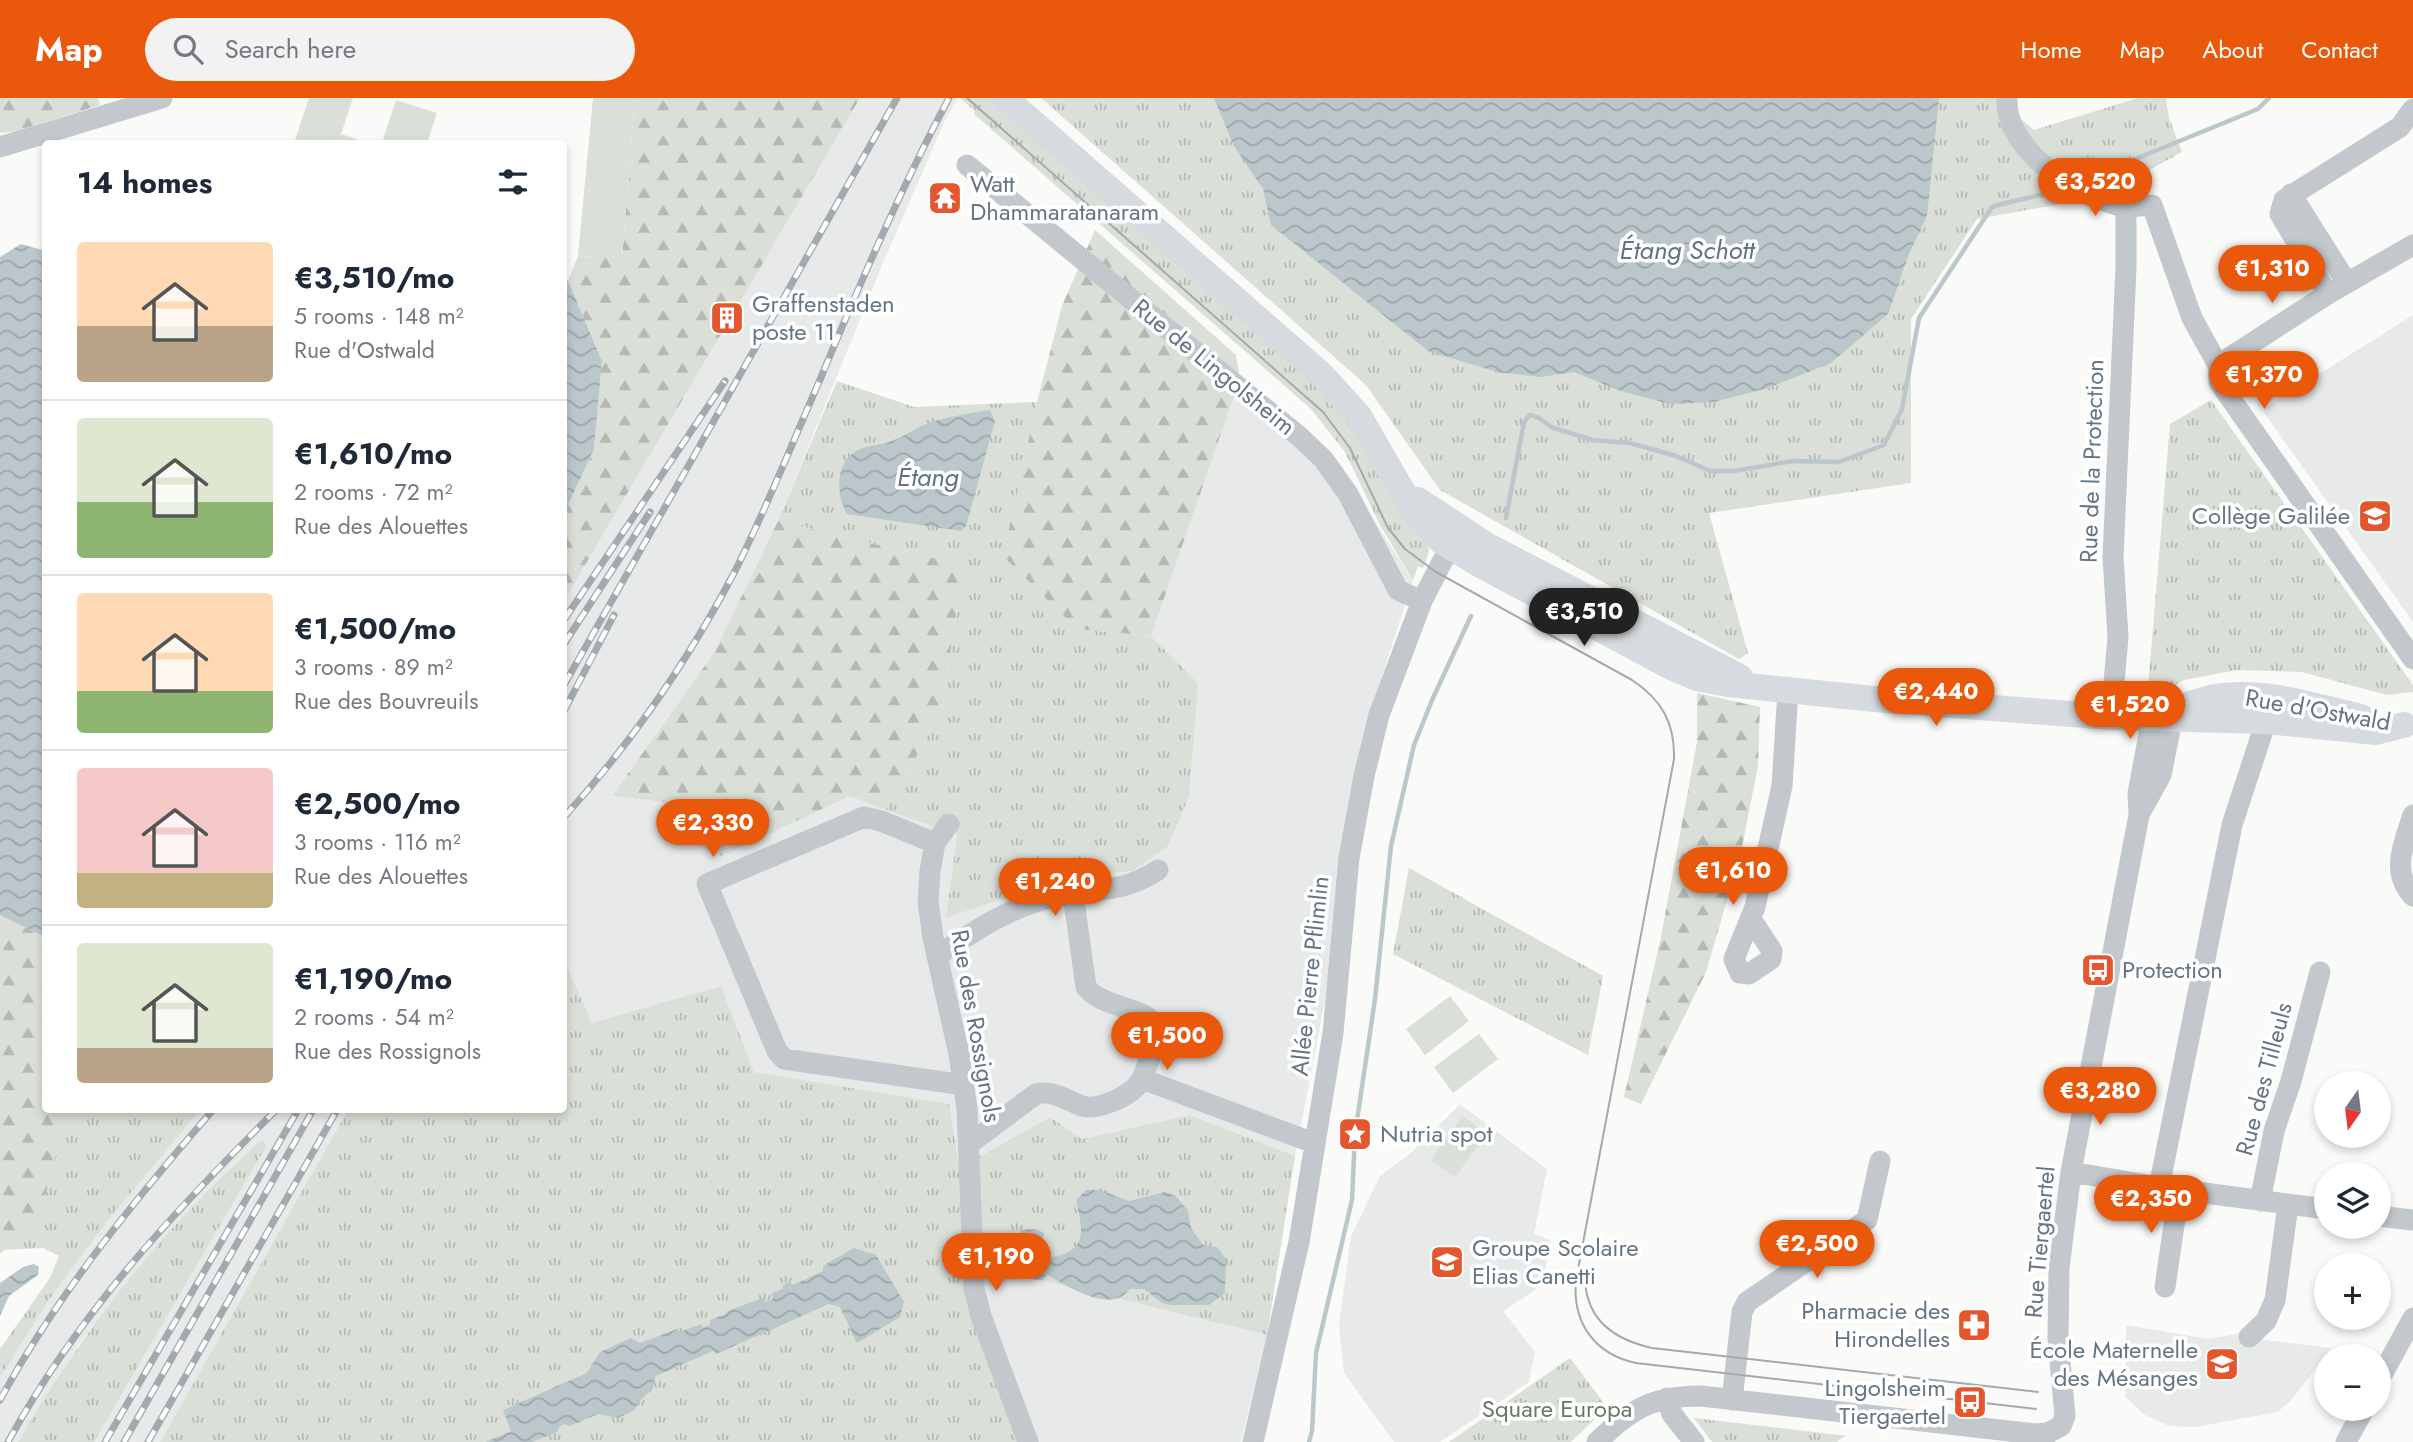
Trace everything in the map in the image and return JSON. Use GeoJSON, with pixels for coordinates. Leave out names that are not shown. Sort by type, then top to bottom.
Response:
{"type":"FeatureCollection","features":[{"type":"Feature","properties":{"kind":"main road"},"geometry":{"type":"LineString","coordinates":[[1006,98],[1321,374],[1359,416],[1395,477],[1458,541]]}},
{"type":"Feature","properties":{"kind":"main road","name":"Rue d'Ostwald"},"geometry":{"type":"LineString","coordinates":[[1458,541],[1671,667],[1709,681],[1874,699],[2111,717],[2266,721],[2376,732],[2410,730]]}},
{"type":"Feature","properties":{"kind":"main road","name":"Rue d'Ostwald"},"geometry":{"type":"LineString","coordinates":[[2162,719],[2215,697],[2244,694],[2288,699],[2410,730]]}},
{"type":"Feature","properties":{"kind":"street"},"geometry":{"type":"LineString","coordinates":[[0,147],[162,98]]}},
{"type":"Feature","properties":{"kind":"street"},"geometry":{"type":"LineString","coordinates":[[2007,98],[2008,116],[2027,152],[2071,184],[2126,207],[2152,205],[2192,318],[2218,365],[2219,382],[2413,659]]}},
{"type":"Feature","properties":{"kind":"street"},"geometry":{"type":"LineString","coordinates":[[2328,294],[2280,214],[2284,200],[2400,127],[2413,109]]}},
{"type":"Feature","properties":{"kind":"street","name":"Rue de Lingolsheim"},"geometry":{"type":"LineString","coordinates":[[967,164],[1301,438],[1324,460],[1348,494],[1398,590],[1422,601]]}},
{"type":"Feature","properties":{"kind":"street"},"geometry":{"type":"LineString","coordinates":[[2291,194],[2347,283]]}},
{"type":"Feature","properties":{"kind":"street","name":"Rue de la Protection"},"geometry":{"type":"LineString","coordinates":[[2111,717],[2119,637],[2113,557],[2126,268],[2126,207]]}},
{"type":"Feature","properties":{"kind":"street"},"geometry":{"type":"LineString","coordinates":[[2218,365],[2328,294],[2413,245]]}},
{"type":"Feature","properties":{"kind":"street","name":"Allée Pierre Pflimlin"},"geometry":{"type":"LineString","coordinates":[[1253,1442],[1299,1242],[1333,1033],[1349,858],[1364,776],[1379,715],[1422,601],[1458,541]]}},
{"type":"Feature","properties":{"kind":"street"},"geometry":{"type":"LineString","coordinates":[[1751,919],[1782,786],[1778,688]]}},
{"type":"Feature","properties":{"kind":"street","name":"Rue Tiergaertel"},"geometry":{"type":"LineString","coordinates":[[2057,1436],[2065,1416],[2058,1339],[2059,1268],[2071,1172],[2139,814],[2138,793],[2162,719]]}},
{"type":"Feature","properties":{"kind":"street"},"geometry":{"type":"LineString","coordinates":[[2165,1287],[2169,1188],[2232,825],[2266,721]]}},
{"type":"Feature","properties":{"kind":"street"},"geometry":{"type":"LineString","coordinates":[[2413,815],[2402,849],[2399,872],[2404,887],[2413,896]]}},
{"type":"Feature","properties":{"kind":"street"},"geometry":{"type":"LineString","coordinates":[[935,844],[881,821],[864,817],[708,884],[777,1051],[784,1059],[964,1085]]}},
{"type":"Feature","properties":{"kind":"street","name":"Rue des Rossignols"},"geometry":{"type":"LineString","coordinates":[[949,824],[935,844],[928,902],[964,1085],[969,1144],[972,1272],[976,1301],[1028,1442]]}},
{"type":"Feature","properties":{"kind":"street"},"geometry":{"type":"LineString","coordinates":[[937,956],[1006,914],[1033,903],[1124,887],[1158,870]]}},
{"type":"Feature","properties":{"kind":"street"},"geometry":{"type":"LineString","coordinates":[[969,1144],[1036,1094],[1048,1093],[1086,1107],[1094,1107],[1133,1090],[1142,1079],[1157,1038],[1156,1028],[1149,1018],[1096,996],[1086,987],[1073,894]]}},
{"type":"Feature","properties":{"kind":"street","name":"Rue des Tilleuls"},"geometry":{"type":"LineString","coordinates":[[2260,1201],[2274,1131],[2291,1081],[2320,972]]}},
{"type":"Feature","properties":{"kind":"street"},"geometry":{"type":"LineString","coordinates":[[1142,1079],[1314,1143]]}},
{"type":"Feature","properties":{"kind":"street"},"geometry":{"type":"LineString","coordinates":[[1732,1400],[1742,1312],[1747,1302],[1867,1220],[1880,1161]]}},
{"type":"Feature","properties":{"kind":"street"},"geometry":{"type":"LineString","coordinates":[[2071,1172],[2314,1208]]}},
{"type":"Feature","properties":{"kind":"street"},"geometry":{"type":"LineString","coordinates":[[2251,1332],[2266,1321],[2275,1300],[2288,1205]]}},
{"type":"Feature","properties":{"kind":"street"},"geometry":{"type":"LineString","coordinates":[[2391,1217],[2413,1220]]}},
{"type":"Feature","properties":{"kind":"street"},"geometry":{"type":"LineString","coordinates":[[2391,1358],[2413,1318]]}},
{"type":"Feature","properties":{"kind":"street"},"geometry":{"type":"LineString","coordinates":[[1597,1442],[1620,1419],[1648,1403],[1667,1398],[1700,1396],[1938,1432],[2057,1436]]}},
{"type":"Feature","properties":{"kind":"street"},"geometry":{"type":"LineString","coordinates":[[1667,1398],[1672,1414],[1694,1442]]}},
{"type":"Feature","properties":{"kind":"street"},"geometry":{"type":"LineString","coordinates":[[2346,1442],[2357,1421]]}},
{"type":"Feature","properties":{"kind":"shaded area"},"geometry":{"type":"Polygon","coordinates":[[[860,98],[958,98],[946,118],[883,263],[778,521],[714,653],[612,796],[697,806],[721,855],[850,795],[957,834],[946,918],[1065,878],[1132,871],[1198,683],[1151,636],[1240,379],[1337,464],[1413,580],[1364,731],[1329,979],[1295,1156],[1190,1115],[1082,1139],[1050,1117],[982,1155],[958,1160],[948,1104],[754,1072],[721,986],[592,1024],[567,967],[567,596],[860,98]]]}},
{"type":"Feature","properties":{"kind":"shaded area","name":"Collège Galilée"},"geometry":{"type":"Polygon","coordinates":[[[2413,315],[2413,622],[2262,410],[2413,315]]]}},
{"type":"Feature","properties":{"kind":"shaded area","name":"Groupe Scolaire Elias Canetti"},"geometry":{"type":"Polygon","coordinates":[[[1460,1104],[1547,1169],[1534,1234],[1550,1240],[1543,1285],[1503,1311],[1535,1352],[1529,1382],[1440,1442],[1394,1442],[1344,1373],[1339,1325],[1351,1236],[1380,1176],[1410,1154],[1460,1104]]]}},
{"type":"Feature","properties":{"kind":"shaded area"},"geometry":{"type":"Polygon","coordinates":[[[198,1113],[346,1113],[160,1442],[94,1442],[267,1145],[262,1140],[191,1210],[79,1344],[18,1442],[0,1442],[0,1377],[4,1368],[49,1300],[106,1223],[198,1113]]]}},
{"type":"Feature","properties":{"kind":"shaded area"},"geometry":{"type":"Polygon","coordinates":[[[1008,1272],[1267,1335],[1241,1442],[1024,1442],[967,1301],[1008,1272]]]}},
{"type":"Feature","properties":{"kind":"shaded area","name":"École Maternelle des Mésanges"},"geometry":{"type":"Polygon","coordinates":[[[2126,1325],[2208,1339],[2247,1332],[2265,1340],[2314,1346],[2314,1370],[2290,1402],[2277,1412],[2196,1427],[2169,1426],[2145,1415],[2125,1396],[2126,1325]]]}},
{"type":"Feature","properties":{"kind":"green space"},"geometry":{"type":"Polygon","coordinates":[[[0,98],[98,98],[100,105],[2,133],[0,98]]]}},
{"type":"Feature","properties":{"kind":"green space"},"geometry":{"type":"Polygon","coordinates":[[[309,98],[353,98],[341,134],[359,140],[295,140],[309,98]]]}},
{"type":"Feature","properties":{"kind":"green space"},"geometry":{"type":"Polygon","coordinates":[[[593,98],[635,98],[622,258],[578,256],[593,98]]]}},
{"type":"Feature","properties":{"kind":"green space"},"geometry":{"type":"Polygon","coordinates":[[[635,98],[860,98],[567,596],[567,508],[594,449],[602,361],[568,281],[578,256],[622,258],[635,98]]]}},
{"type":"Feature","properties":{"kind":"green space"},"geometry":{"type":"Polygon","coordinates":[[[960,98],[994,98],[1333,397],[1428,545],[1429,552],[1423,568],[1418,566],[1413,580],[1380,525],[1345,452],[1311,409],[974,114],[975,111],[960,98]]]}},
{"type":"Feature","properties":{"kind":"green space"},"geometry":{"type":"Polygon","coordinates":[[[1041,98],[2016,98],[2015,114],[2034,130],[2138,98],[2166,98],[2169,118],[2182,152],[2100,197],[1977,219],[1911,319],[1911,483],[1709,513],[1748,653],[1739,659],[1440,490],[1366,385],[1041,98]]]}},
{"type":"Feature","properties":{"kind":"green space"},"geometry":{"type":"Polygon","coordinates":[[[396,100],[437,113],[428,140],[383,140],[396,100]]]}},
{"type":"Feature","properties":{"kind":"green space"},"geometry":{"type":"Polygon","coordinates":[[[1095,230],[1236,355],[1240,379],[1151,636],[1077,629],[1003,556],[1037,402],[1062,306],[1095,230]]]}},
{"type":"Feature","properties":{"kind":"green space"},"geometry":{"type":"Polygon","coordinates":[[[837,381],[914,407],[1037,402],[1004,556],[1077,629],[1151,636],[1198,683],[1189,796],[1168,846],[1132,871],[1065,878],[946,918],[957,834],[886,810],[942,710],[963,565],[778,521],[837,381]]]}},
{"type":"Feature","properties":{"kind":"green space"},"geometry":{"type":"Polygon","coordinates":[[[2211,400],[2413,685],[2413,692],[2387,695],[2302,672],[2237,670],[2184,680],[2147,699],[2170,424],[2211,400]]]}},
{"type":"Feature","properties":{"kind":"green space"},"geometry":{"type":"Polygon","coordinates":[[[778,521],[963,565],[942,710],[886,810],[850,796],[721,856],[697,806],[612,796],[714,653],[778,521]]]}},
{"type":"Feature","properties":{"kind":"green space"},"geometry":{"type":"Polygon","coordinates":[[[1697,693],[1760,707],[1758,766],[1741,852],[1706,972],[1641,1104],[1624,1097],[1661,937],[1697,742],[1697,693]]]}},
{"type":"Feature","properties":{"kind":"green space"},"geometry":{"type":"Polygon","coordinates":[[[1409,868],[1603,976],[1588,1055],[1393,954],[1409,868]]]}},
{"type":"Feature","properties":{"kind":"green space"},"geometry":{"type":"Polygon","coordinates":[[[0,915],[42,936],[42,1113],[77,1113],[58,1146],[38,1224],[0,1254],[0,915]]]}},
{"type":"Feature","properties":{"kind":"green space"},"geometry":{"type":"Polygon","coordinates":[[[567,967],[592,1023],[721,986],[754,1072],[949,1104],[958,1160],[982,1155],[1050,1117],[1082,1139],[1190,1115],[1295,1156],[1267,1335],[1008,1272],[968,1300],[1024,1442],[160,1442],[346,1113],[567,1113],[567,967]]]}},
{"type":"Feature","properties":{"kind":"green space"},"geometry":{"type":"Polygon","coordinates":[[[1450,996],[1469,1021],[1425,1055],[1406,1029],[1450,996]]]}},
{"type":"Feature","properties":{"kind":"green space"},"geometry":{"type":"Polygon","coordinates":[[[1479,1034],[1498,1059],[1453,1093],[1434,1067],[1479,1034]]]}},
{"type":"Feature","properties":{"kind":"green space"},"geometry":{"type":"Polygon","coordinates":[[[77,1113],[198,1113],[106,1223],[49,1300],[0,1377],[0,1349],[50,1278],[59,1256],[43,1248],[3,1250],[38,1224],[58,1146],[77,1113]]]}},
{"type":"Feature","properties":{"kind":"green space"},"geometry":{"type":"Polygon","coordinates":[[[1462,1116],[1487,1134],[1455,1177],[1431,1160],[1462,1116]]]}},
{"type":"Feature","properties":{"kind":"green space"},"geometry":{"type":"Polygon","coordinates":[[[262,1140],[267,1145],[94,1442],[18,1442],[69,1360],[128,1281],[192,1207],[262,1140]]]}},
{"type":"Feature","properties":{"kind":"green space","name":"Square Europa"},"geometry":{"type":"Polygon","coordinates":[[[1570,1358],[1607,1407],[1571,1442],[1449,1442],[1570,1358]]]}},
{"type":"Feature","properties":{"kind":"green space"},"geometry":{"type":"Polygon","coordinates":[[[1694,1418],[1846,1435],[1837,1442],[1712,1442],[1694,1418]]]}},
{"type":"Feature","properties":{"kind":"water","name":"Étang Schott"},"geometry":{"type":"Polygon","coordinates":[[[1214,98],[1939,98],[1927,216],[1909,254],[1888,314],[1831,363],[1768,388],[1714,402],[1670,404],[1621,391],[1574,372],[1541,377],[1497,372],[1428,351],[1271,225],[1263,189],[1234,146],[1214,98]]]}},
{"type":"Feature","properties":{"kind":"water"},"geometry":{"type":"Polygon","coordinates":[[[21,244],[42,250],[42,936],[0,915],[0,257],[21,244]]]}},
{"type":"Feature","properties":{"kind":"water"},"geometry":{"type":"Polygon","coordinates":[[[567,280],[602,361],[594,449],[567,508],[567,280]]]}},
{"type":"Feature","properties":{"kind":"water","name":"Étang"},"geometry":{"type":"Polygon","coordinates":[[[990,410],[995,421],[966,526],[961,531],[847,514],[839,488],[842,469],[852,454],[860,449],[892,441],[929,423],[990,410]]]}},
{"type":"Feature","properties":{"kind":"water"},"geometry":{"type":"Polygon","coordinates":[[[1086,1190],[1100,1190],[1129,1201],[1165,1192],[1176,1196],[1188,1211],[1191,1228],[1203,1245],[1217,1247],[1226,1259],[1225,1293],[1209,1305],[1170,1305],[1162,1303],[1144,1289],[1130,1289],[1122,1296],[1101,1299],[1077,1291],[1047,1275],[1041,1280],[1031,1279],[1023,1256],[1021,1230],[1036,1229],[1044,1233],[1040,1247],[1049,1258],[1071,1250],[1077,1245],[1081,1230],[1076,1200],[1086,1190]]]}},
{"type":"Feature","properties":{"kind":"water"},"geometry":{"type":"Polygon","coordinates":[[[854,1248],[876,1255],[904,1302],[900,1317],[857,1343],[840,1307],[829,1304],[716,1354],[713,1351],[656,1376],[652,1391],[645,1395],[633,1411],[618,1418],[598,1414],[570,1426],[564,1424],[557,1432],[532,1442],[485,1442],[511,1431],[503,1410],[587,1373],[600,1352],[631,1338],[640,1343],[677,1329],[680,1332],[701,1324],[703,1328],[710,1325],[710,1320],[726,1314],[727,1311],[763,1298],[765,1302],[773,1299],[772,1293],[783,1289],[783,1285],[790,1282],[793,1285],[823,1271],[823,1266],[854,1248]]]}},
{"type":"Feature","properties":{"kind":"water"},"geometry":{"type":"Polygon","coordinates":[[[34,1264],[39,1267],[38,1275],[9,1296],[0,1316],[0,1283],[23,1267],[34,1264]]]}},
{"type":"Feature","properties":{"kind":"waterway"},"geometry":{"type":"LineString","coordinates":[[2079,182],[2258,109],[2269,98]]}},
{"type":"Feature","properties":{"kind":"waterway"},"geometry":{"type":"LineString","coordinates":[[1506,518],[1524,422],[1530,415],[1551,427],[1592,440],[1630,443],[1676,456],[1710,471],[1734,471],[1793,461],[1839,462],[1884,445],[1902,409],[1919,318],[1992,207],[2064,188]]}},
{"type":"Feature","properties":{"kind":"waterway"},"geometry":{"type":"LineString","coordinates":[[1309,1442],[1312,1431],[1316,1353],[1352,1200],[1355,1134],[1375,999],[1391,846],[1414,745],[1471,616]]}},
{"type":"Feature","properties":{"kind":"tram line"},"geometry":{"type":"LineString","coordinates":[[967,98],[1323,412],[1350,448],[1388,528],[1405,549],[1436,572],[1632,680],[1659,704],[1665,714],[1672,734],[1674,759],[1576,1280],[1578,1309],[1589,1334],[1608,1352],[1636,1363],[2036,1409]]}},
{"type":"Feature","properties":{"kind":"tram line"},"geometry":{"type":"LineString","coordinates":[[1585,1267],[1585,1284],[1593,1311],[1611,1331],[1636,1344],[2038,1392]]}},
{"type":"Feature","properties":{"kind":"railway"},"geometry":{"type":"LineString","coordinates":[[567,680],[897,98]]}},
{"type":"Feature","properties":{"kind":"railway"},"geometry":{"type":"LineString","coordinates":[[567,814],[612,761],[656,702],[733,575],[767,503],[881,238],[949,98]]}},
{"type":"Feature","properties":{"kind":"railway"},"geometry":{"type":"LineString","coordinates":[[567,616],[725,381]]}},
{"type":"Feature","properties":{"kind":"railway"},"geometry":{"type":"LineString","coordinates":[[567,639],[650,512]]}},
{"type":"Feature","properties":{"kind":"railway"},"geometry":{"type":"LineString","coordinates":[[567,705],[614,615]]}},
{"type":"Feature","properties":{"kind":"railway"},"geometry":{"type":"LineString","coordinates":[[0,1400],[72,1285],[210,1113]]}},
{"type":"Feature","properties":{"kind":"railway"},"geometry":{"type":"LineString","coordinates":[[8,1442],[65,1350],[130,1266],[200,1187],[273,1113]]}},
{"type":"Feature","properties":{"kind":"railway"},"geometry":{"type":"LineString","coordinates":[[105,1442],[296,1113]]}},
{"type":"Feature","properties":{"kind":"railway"},"geometry":{"type":"LineString","coordinates":[[124,1442],[311,1113]]}},
{"type":"Feature","properties":{"kind":"railway"},"geometry":{"type":"LineString","coordinates":[[148,1442],[335,1113]]}},
{"type":"Feature","properties":{"kind":"place","name":"Watt Dhammaratanaram"},"geometry":{"type":"Point","coordinates":[945,198]}},
{"type":"Feature","properties":{"kind":"place","name":"Graffenstaden poste 11"},"geometry":{"type":"Point","coordinates":[727,318]}},
{"type":"Feature","properties":{"kind":"place","name":"Collège Galilée"},"geometry":{"type":"Point","coordinates":[2375,516]}},
{"type":"Feature","properties":{"kind":"place","name":"Protection"},"geometry":{"type":"Point","coordinates":[2098,970]}},
{"type":"Feature","properties":{"kind":"place","name":"Nutria spot"},"geometry":{"type":"Point","coordinates":[1355,1134]}},
{"type":"Feature","properties":{"kind":"place","name":"Groupe Scolaire Elias Canetti"},"geometry":{"type":"Point","coordinates":[1447,1262]}},
{"type":"Feature","properties":{"kind":"place","name":"Pharmacie des Hirondelles"},"geometry":{"type":"Point","coordinates":[1974,1325]}},
{"type":"Feature","properties":{"kind":"place","name":"École Maternelle des Mésanges"},"geometry":{"type":"Point","coordinates":[2222,1364]}},
{"type":"Feature","properties":{"kind":"place","name":"Lingolsheim Tiergaertel"},"geometry":{"type":"Point","coordinates":[1970,1402]}}]}
